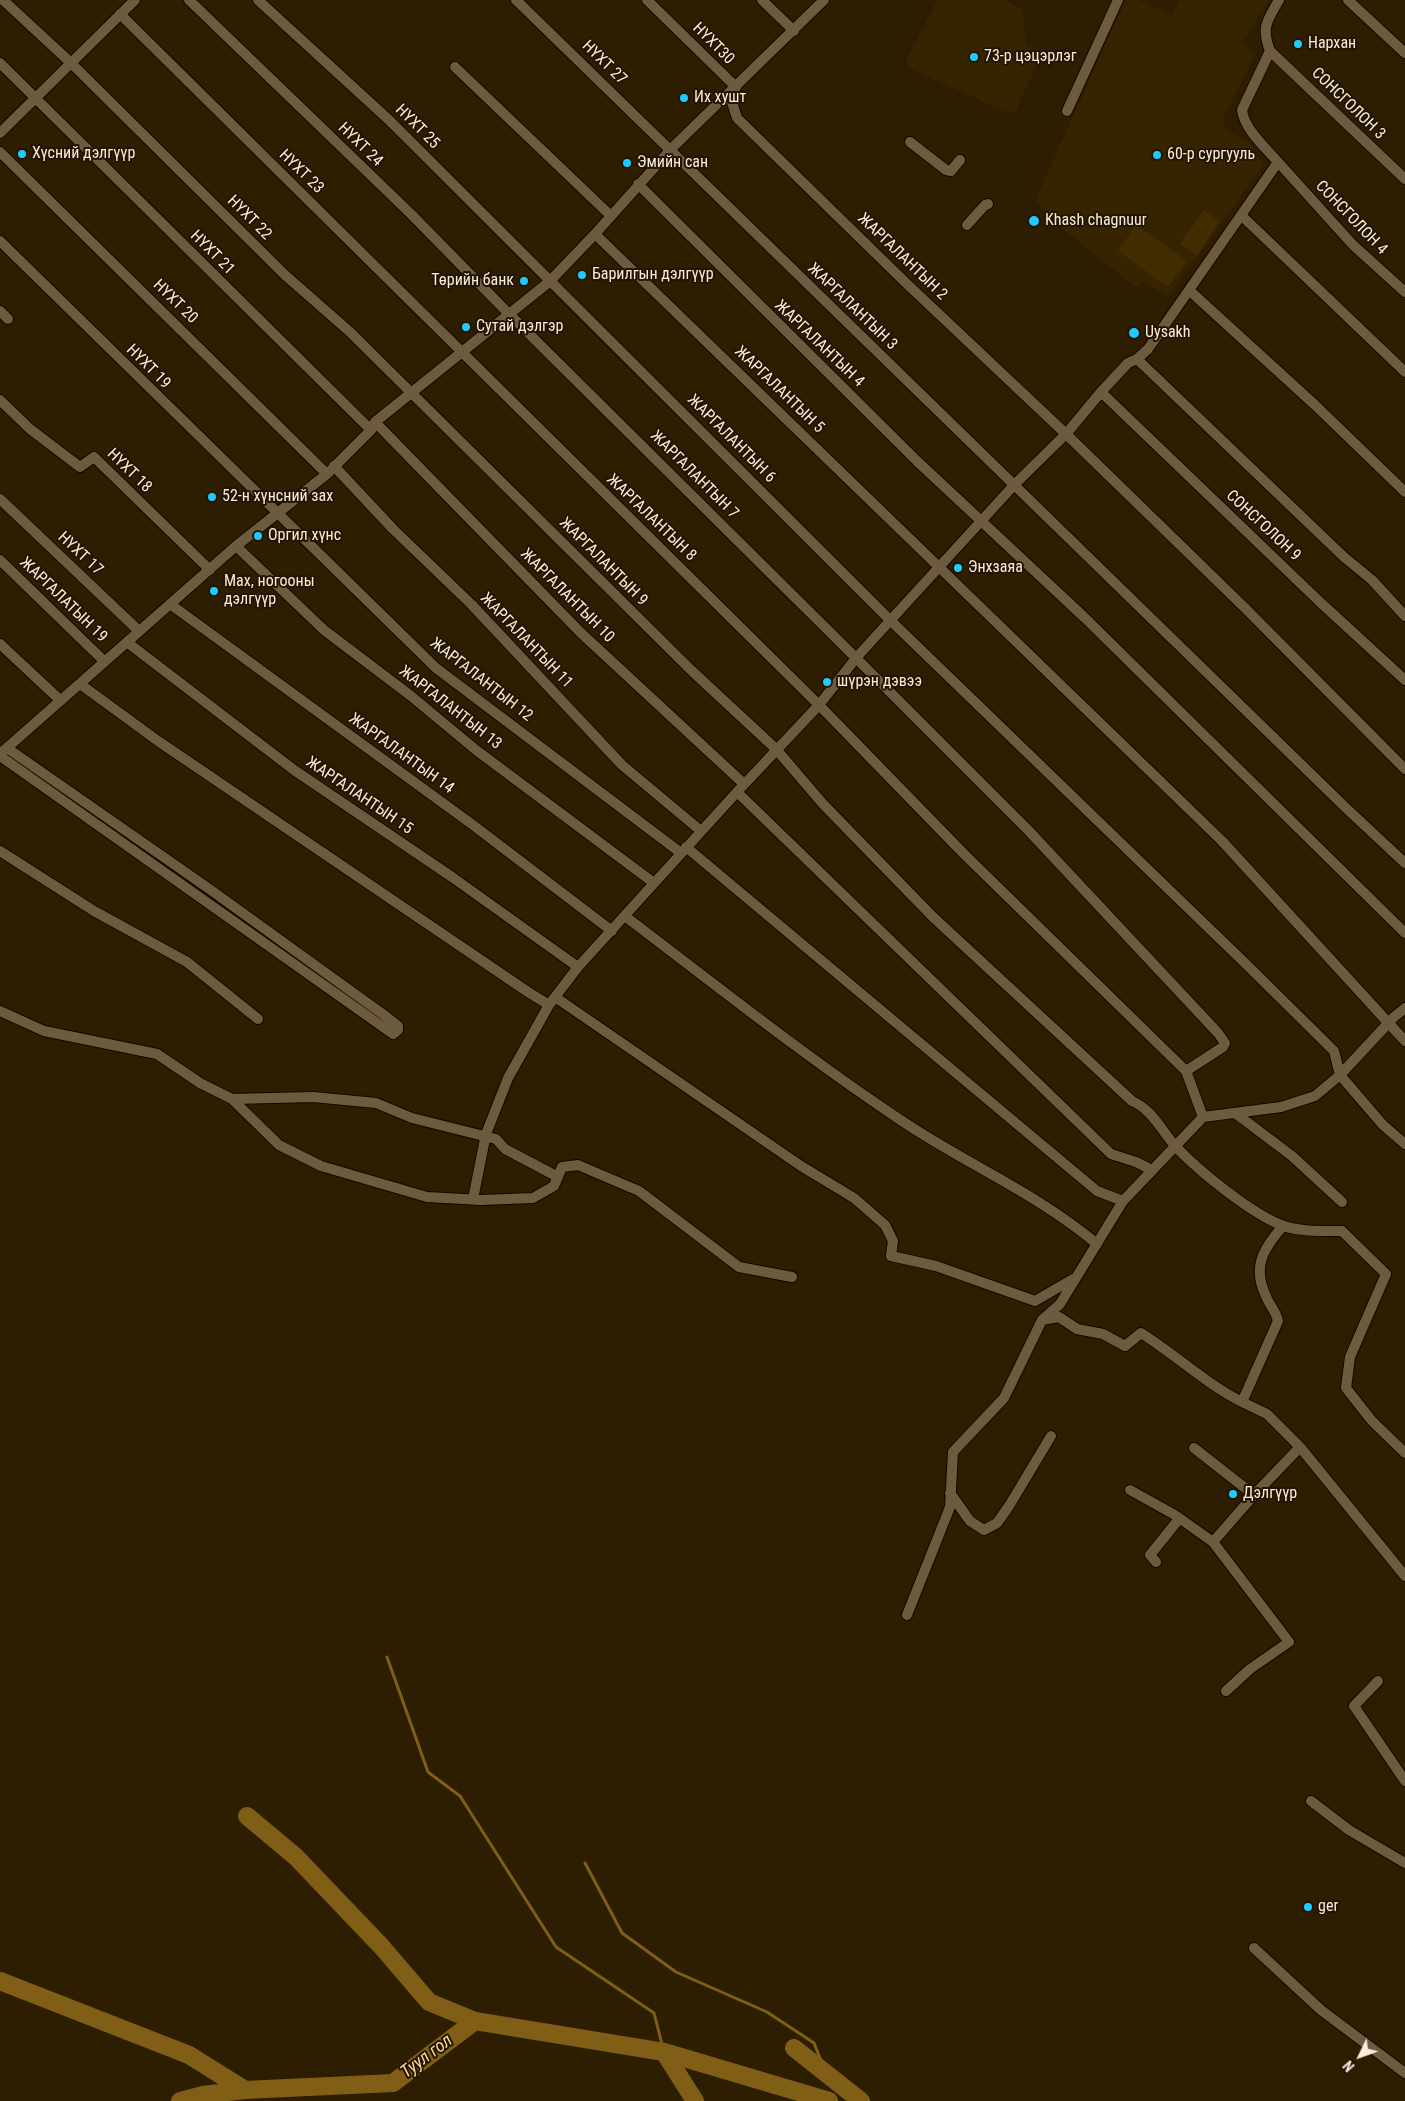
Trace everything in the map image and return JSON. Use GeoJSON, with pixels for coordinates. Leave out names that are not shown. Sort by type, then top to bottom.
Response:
{"type":"FeatureCollection","features":[{"type":"Feature","properties":{"kind":"street","name":"НҮХТ 22"},"geometry":{"type":"LineString","coordinates":[[3,0],[70,62],[285,275],[350,332],[411,393]]}},
{"type":"Feature","properties":{"kind":"street","name":"НҮХТ 24"},"geometry":{"type":"LineString","coordinates":[[189,0],[411,214],[509,314]]}},
{"type":"Feature","properties":{"kind":"street","name":"НҮХТ 25"},"geometry":{"type":"LineString","coordinates":[[258,0],[389,120],[549,282]]}},
{"type":"Feature","properties":{"kind":"street","name":"НҮХТ 27"},"geometry":{"type":"LineString","coordinates":[[516,0],[671,149]]}},
{"type":"Feature","properties":{"kind":"street","name":"НҮХТ30"},"geometry":{"type":"LineString","coordinates":[[647,0],[732,90]]}},
{"type":"Feature","properties":{"kind":"street"},"geometry":{"type":"LineString","coordinates":[[762,0],[794,31]]}},
{"type":"Feature","properties":{"kind":"street"},"geometry":{"type":"LineString","coordinates":[[2,753],[236,546],[331,470],[373,426],[411,393],[549,282],[671,149],[824,0]]}},
{"type":"Feature","properties":{"kind":"street"},"geometry":{"type":"LineString","coordinates":[[1067,111],[1118,0]]}},
{"type":"Feature","properties":{"kind":"street"},"geometry":{"type":"LineString","coordinates":[[1270,51],[1265,36],[1265,28],[1279,0]]}},
{"type":"Feature","properties":{"kind":"street"},"geometry":{"type":"LineString","coordinates":[[1348,0],[1405,53]]}},
{"type":"Feature","properties":{"kind":"street"},"geometry":{"type":"LineString","coordinates":[[0,133],[132,1]]}},
{"type":"Feature","properties":{"kind":"street","name":"НҮХТ 23"},"geometry":{"type":"LineString","coordinates":[[120,14],[366,256],[460,353]]}},
{"type":"Feature","properties":{"kind":"street","name":"СОНСГОЛОН 4"},"geometry":{"type":"LineString","coordinates":[[1270,51],[1242,110],[1242,118],[1278,162],[1353,245],[1405,292]]}},
{"type":"Feature","properties":{"kind":"street","name":"СОНСГОЛОН 3"},"geometry":{"type":"LineString","coordinates":[[1270,51],[1405,179]]}},
{"type":"Feature","properties":{"kind":"street","name":"НҮХТ 21"},"geometry":{"type":"LineString","coordinates":[[0,63],[373,426]]}},
{"type":"Feature","properties":{"kind":"street"},"geometry":{"type":"LineString","coordinates":[[455,67],[610,215]]}},
{"type":"Feature","properties":{"kind":"street","name":"ЖАРГАЛАНТЫН 2"},"geometry":{"type":"LineString","coordinates":[[732,90],[737,118],[1244,607],[1405,769]]}},
{"type":"Feature","properties":{"kind":"street"},"geometry":{"type":"LineString","coordinates":[[910,142],[946,170],[951,171],[960,160]]}},
{"type":"Feature","properties":{"kind":"street","name":"ЖАРГАЛАНТЫН 3"},"geometry":{"type":"LineString","coordinates":[[671,149],[848,325],[1015,484],[1346,808],[1405,863]]}},
{"type":"Feature","properties":{"kind":"street","name":"НҮХТ 20"},"geometry":{"type":"LineString","coordinates":[[0,152],[331,470]]}},
{"type":"Feature","properties":{"kind":"street"},"geometry":{"type":"LineString","coordinates":[[473,1199],[485,1136],[508,1078],[552,1001],[578,967],[626,917],[736,792],[819,706],[856,658],[1015,484],[1066,434],[1128,363],[1137,359],[1148,349],[1278,162]]}},
{"type":"Feature","properties":{"kind":"street","name":"ЖАРГАЛАНТЫН 4"},"geometry":{"type":"LineString","coordinates":[[638,184],[694,242],[912,455],[984,520],[1405,933]]}},
{"type":"Feature","properties":{"kind":"street"},"geometry":{"type":"LineString","coordinates":[[967,226],[988,204]]}},
{"type":"Feature","properties":{"kind":"street"},"geometry":{"type":"LineString","coordinates":[[1242,216],[1405,372]]}},
{"type":"Feature","properties":{"kind":"street","name":"ЖАРГАЛАНТЫН 5"},"geometry":{"type":"LineString","coordinates":[[595,234],[941,567],[947,577],[1222,841],[1405,1041]]}},
{"type":"Feature","properties":{"kind":"street","name":"НҮХТ 19"},"geometry":{"type":"LineString","coordinates":[[0,241],[276,514]]}},
{"type":"Feature","properties":{"kind":"street","name":"ЖАРГАЛАНТЫН 6"},"geometry":{"type":"LineString","coordinates":[[549,282],[890,620],[1200,918],[1290,1009],[1319,1034],[1334,1051],[1340,1075]]}},
{"type":"Feature","properties":{"kind":"street"},"geometry":{"type":"LineString","coordinates":[[1190,291],[1315,405],[1405,492]]}},
{"type":"Feature","properties":{"kind":"street"},"geometry":{"type":"LineString","coordinates":[[0,312],[8,319]]}},
{"type":"Feature","properties":{"kind":"street","name":"ЖАРГАЛАНТЫН 7"},"geometry":{"type":"LineString","coordinates":[[509,314],[1028,830],[1218,1033],[1225,1043],[1223,1047],[1186,1071]]}},
{"type":"Feature","properties":{"kind":"street","name":"ЖАРГАЛАНТЫН 8"},"geometry":{"type":"LineString","coordinates":[[460,353],[819,706],[964,854],[1186,1071]]}},
{"type":"Feature","properties":{"kind":"street"},"geometry":{"type":"LineString","coordinates":[[1137,359],[1344,558],[1372,580],[1405,616]]}},
{"type":"Feature","properties":{"kind":"street","name":"СОНСГОЛОН 9"},"geometry":{"type":"LineString","coordinates":[[1101,392],[1321,604],[1405,680]]}},
{"type":"Feature","properties":{"kind":"street","name":"ЖАРГАЛАНТЫН 9"},"geometry":{"type":"LineString","coordinates":[[411,393],[692,672],[776,749],[824,804],[933,917],[1132,1101],[1142,1105],[1175,1146],[1198,1168],[1259,1213],[1283,1226],[1316,1231],[1342,1230],[1386,1274],[1350,1357],[1346,1388],[1366,1415],[1405,1454]]}},
{"type":"Feature","properties":{"kind":"street","name":"НҮХТ 18"},"geometry":{"type":"LineString","coordinates":[[0,400],[30,429],[80,467],[94,457],[210,570]]}},
{"type":"Feature","properties":{"kind":"street","name":"ЖАРГАЛАНТЫН 10"},"geometry":{"type":"LineString","coordinates":[[373,426],[581,633],[744,784]]}},
{"type":"Feature","properties":{"kind":"street","name":"ЖАРГАЛАНТЫН 11"},"geometry":{"type":"LineString","coordinates":[[331,470],[471,604],[622,765],[701,831]]}},
{"type":"Feature","properties":{"kind":"street","name":"НҮХТ 17"},"geometry":{"type":"LineString","coordinates":[[0,499],[139,631]]}},
{"type":"Feature","properties":{"kind":"street","name":"ЖАРГАЛАНТЫН 12"},"geometry":{"type":"LineString","coordinates":[[276,514],[436,668],[684,850],[1097,1192],[1123,1201]]}},
{"type":"Feature","properties":{"kind":"street","name":"ЖАРГАЛАНТЫН 13"},"geometry":{"type":"LineString","coordinates":[[236,546],[324,630],[411,696],[476,750],[654,883]]}},
{"type":"Feature","properties":{"kind":"street","name":"ЖАРГАЛАТЫН 19"},"geometry":{"type":"LineString","coordinates":[[0,560],[104,661]]}},
{"type":"Feature","properties":{"kind":"street","name":"ЖАРГАЛАНТЫН 14"},"geometry":{"type":"LineString","coordinates":[[170,604],[474,825],[612,931]]}},
{"type":"Feature","properties":{"kind":"street","name":"ЖАРГАЛАНТЫН 15"},"geometry":{"type":"LineString","coordinates":[[128,643],[294,770],[452,877],[578,967]]}},
{"type":"Feature","properties":{"kind":"street"},"geometry":{"type":"LineString","coordinates":[[0,644],[60,700]]}},
{"type":"Feature","properties":{"kind":"street"},"geometry":{"type":"LineString","coordinates":[[80,684],[166,746],[801,1166],[854,1198],[885,1225],[893,1241],[891,1256],[936,1266],[1035,1301],[1073,1279]]}},
{"type":"Feature","properties":{"kind":"street"},"geometry":{"type":"LineString","coordinates":[[2,753],[132,836],[208,888],[391,1020],[398,1026],[398,1030],[393,1034],[125,845],[2,753]]}},
{"type":"Feature","properties":{"kind":"street"},"geometry":{"type":"LineString","coordinates":[[736,792],[1111,1154],[1136,1162],[1152,1170]]}},
{"type":"Feature","properties":{"kind":"street"},"geometry":{"type":"LineString","coordinates":[[125,845],[132,836]]}},
{"type":"Feature","properties":{"kind":"street"},"geometry":{"type":"LineString","coordinates":[[0,851],[94,911],[187,962],[258,1019]]}},
{"type":"Feature","properties":{"kind":"street"},"geometry":{"type":"LineString","coordinates":[[201,898],[208,888]]}},
{"type":"Feature","properties":{"kind":"street"},"geometry":{"type":"LineString","coordinates":[[626,917],[763,1022],[903,1122],[1066,1219],[1097,1244]]}},
{"type":"Feature","properties":{"kind":"street"},"geometry":{"type":"LineString","coordinates":[[907,1615],[950,1507],[953,1452],[1004,1398],[1042,1320],[1060,1304],[1073,1279],[1123,1201],[1203,1117],[1281,1107],[1315,1096],[1340,1075],[1388,1023],[1405,1008]]}},
{"type":"Feature","properties":{"kind":"street"},"geometry":{"type":"LineString","coordinates":[[0,1011],[44,1031],[157,1054],[200,1083],[232,1099],[279,1145],[321,1166],[427,1197],[473,1199],[533,1198],[554,1186],[562,1167],[578,1165],[638,1191],[739,1267],[792,1277]]}},
{"type":"Feature","properties":{"kind":"street"},"geometry":{"type":"LineString","coordinates":[[1186,1071],[1203,1117]]}},
{"type":"Feature","properties":{"kind":"street"},"geometry":{"type":"LineString","coordinates":[[1340,1075],[1383,1125],[1405,1144]]}},
{"type":"Feature","properties":{"kind":"street"},"geometry":{"type":"LineString","coordinates":[[232,1099],[313,1097],[376,1103],[412,1118],[496,1139],[506,1150],[558,1177]]}},
{"type":"Feature","properties":{"kind":"street"},"geometry":{"type":"LineString","coordinates":[[1235,1113],[1292,1156],[1342,1202]]}},
{"type":"Feature","properties":{"kind":"street"},"geometry":{"type":"LineString","coordinates":[[1242,1402],[1278,1321],[1260,1282],[1258,1268],[1271,1240],[1283,1226]]}},
{"type":"Feature","properties":{"kind":"street"},"geometry":{"type":"LineString","coordinates":[[1042,1320],[1058,1317],[1077,1329],[1102,1334],[1125,1346],[1141,1333],[1163,1347],[1194,1372],[1242,1402],[1267,1414],[1300,1447],[1405,1576]]}},
{"type":"Feature","properties":{"kind":"street"},"geometry":{"type":"LineString","coordinates":[[950,1494],[970,1521],[984,1530],[997,1523],[1010,1506],[1051,1436]]}},
{"type":"Feature","properties":{"kind":"street"},"geometry":{"type":"LineString","coordinates":[[1213,1542],[1254,1495],[1300,1447]]}},
{"type":"Feature","properties":{"kind":"street"},"geometry":{"type":"LineString","coordinates":[[1194,1448],[1254,1495]]}},
{"type":"Feature","properties":{"kind":"street"},"geometry":{"type":"LineString","coordinates":[[1130,1490],[1213,1542],[1289,1642],[1250,1669],[1226,1691]]}},
{"type":"Feature","properties":{"kind":"street"},"geometry":{"type":"LineString","coordinates":[[1156,1562],[1150,1555],[1179,1519]]}},
{"type":"Feature","properties":{"kind":"street"},"geometry":{"type":"LineString","coordinates":[[1378,1681],[1354,1706],[1405,1781]]}},
{"type":"Feature","properties":{"kind":"street"},"geometry":{"type":"LineString","coordinates":[[1311,1800],[1349,1830],[1405,1862]]}},
{"type":"Feature","properties":{"kind":"street"},"geometry":{"type":"LineString","coordinates":[[1254,1948],[1321,2010],[1405,2073]]}},
{"type":"Feature","properties":{"kind":"shaded area","name":"73-р цэцэрлэг"},"geometry":{"type":"Polygon","coordinates":[[[937,0],[1004,0],[1023,9],[1026,45],[1042,53],[1015,113],[988,104],[909,68],[906,61],[937,0]]]}},
{"type":"Feature","properties":{"kind":"shaded area","name":"60-р сургууль"},"geometry":{"type":"Polygon","coordinates":[[[1125,0],[1138,0],[1172,16],[1180,0],[1269,0],[1241,44],[1256,53],[1223,118],[1224,128],[1251,144],[1263,166],[1168,296],[1142,282],[1136,288],[1059,226],[1059,223],[1035,201],[1125,0]]]}},
{"type":"Feature","properties":{"kind":"shaded area"},"geometry":{"type":"Polygon","coordinates":[[[1204,210],[1219,222],[1197,256],[1180,244],[1204,210]]]}},
{"type":"Feature","properties":{"kind":"shaded area"},"geometry":{"type":"Polygon","coordinates":[[[1136,225],[1187,261],[1168,287],[1118,251],[1136,225]]]}},
{"type":"Feature","properties":{"kind":"waterway"},"geometry":{"type":"LineString","coordinates":[[387,1657],[428,1772],[460,1796],[556,1947],[654,2013],[664,2052]]}},
{"type":"Feature","properties":{"kind":"waterway"},"geometry":{"type":"LineString","coordinates":[[247,1816],[296,1857],[381,1946],[429,2002],[475,2021]]}},
{"type":"Feature","properties":{"kind":"waterway"},"geometry":{"type":"LineString","coordinates":[[585,1863],[622,1933],[676,1972],[767,2012],[814,2043],[826,2073]]}},
{"type":"Feature","properties":{"kind":"waterway","name":"Туул гол"},"geometry":{"type":"LineString","coordinates":[[0,1981],[189,2055],[245,2090],[393,2083],[475,2021],[664,2052],[695,2101]]}},
{"type":"Feature","properties":{"kind":"waterway"},"geometry":{"type":"LineString","coordinates":[[794,2048],[861,2101]]}},
{"type":"Feature","properties":{"kind":"waterway"},"geometry":{"type":"LineString","coordinates":[[664,2052],[829,2101]]}},
{"type":"Feature","properties":{"kind":"waterway"},"geometry":{"type":"LineString","coordinates":[[180,2101],[203,2095],[245,2090]]}},
{"type":"Feature","properties":{"kind":"place","name":"Нархан"},"geometry":{"type":"Point","coordinates":[1298,44]}},
{"type":"Feature","properties":{"kind":"place","name":"73-р цэцэрлэг"},"geometry":{"type":"Point","coordinates":[974,57]}},
{"type":"Feature","properties":{"kind":"place","name":"Их хушт"},"geometry":{"type":"Point","coordinates":[684,98]}},
{"type":"Feature","properties":{"kind":"place","name":"Хүсний дэлгүүр"},"geometry":{"type":"Point","coordinates":[22,154]}},
{"type":"Feature","properties":{"kind":"place","name":"60-р сургууль"},"geometry":{"type":"Point","coordinates":[1157,155]}},
{"type":"Feature","properties":{"kind":"place","name":"Эмийн сан"},"geometry":{"type":"Point","coordinates":[627,163]}},
{"type":"Feature","properties":{"kind":"place","name":"Khash chagnuur"},"geometry":{"type":"Point","coordinates":[1034,221]}},
{"type":"Feature","properties":{"kind":"place","name":"Барилгын дэлгүүр"},"geometry":{"type":"Point","coordinates":[582,275]}},
{"type":"Feature","properties":{"kind":"place","name":"Төрийн банк"},"geometry":{"type":"Point","coordinates":[524,281]}},
{"type":"Feature","properties":{"kind":"place","name":"Сутай дэлгэр"},"geometry":{"type":"Point","coordinates":[466,327]}},
{"type":"Feature","properties":{"kind":"place","name":"Uysakh"},"geometry":{"type":"Point","coordinates":[1134,333]}},
{"type":"Feature","properties":{"kind":"place","name":"52-н хүнсний зах"},"geometry":{"type":"Point","coordinates":[212,497]}},
{"type":"Feature","properties":{"kind":"place","name":"Оргил хүнс"},"geometry":{"type":"Point","coordinates":[258,536]}},
{"type":"Feature","properties":{"kind":"place","name":"Энхзаяа"},"geometry":{"type":"Point","coordinates":[958,568]}},
{"type":"Feature","properties":{"kind":"place","name":"Мах, ногооны дэлгүүр"},"geometry":{"type":"Point","coordinates":[214,591]}},
{"type":"Feature","properties":{"kind":"place","name":"шүрэн дэвээ"},"geometry":{"type":"Point","coordinates":[827,682]}},
{"type":"Feature","properties":{"kind":"place","name":"Дэлгүүр"},"geometry":{"type":"Point","coordinates":[1233,1494]}},
{"type":"Feature","properties":{"kind":"place","name":"ger"},"geometry":{"type":"Point","coordinates":[1308,1907]}}]}
